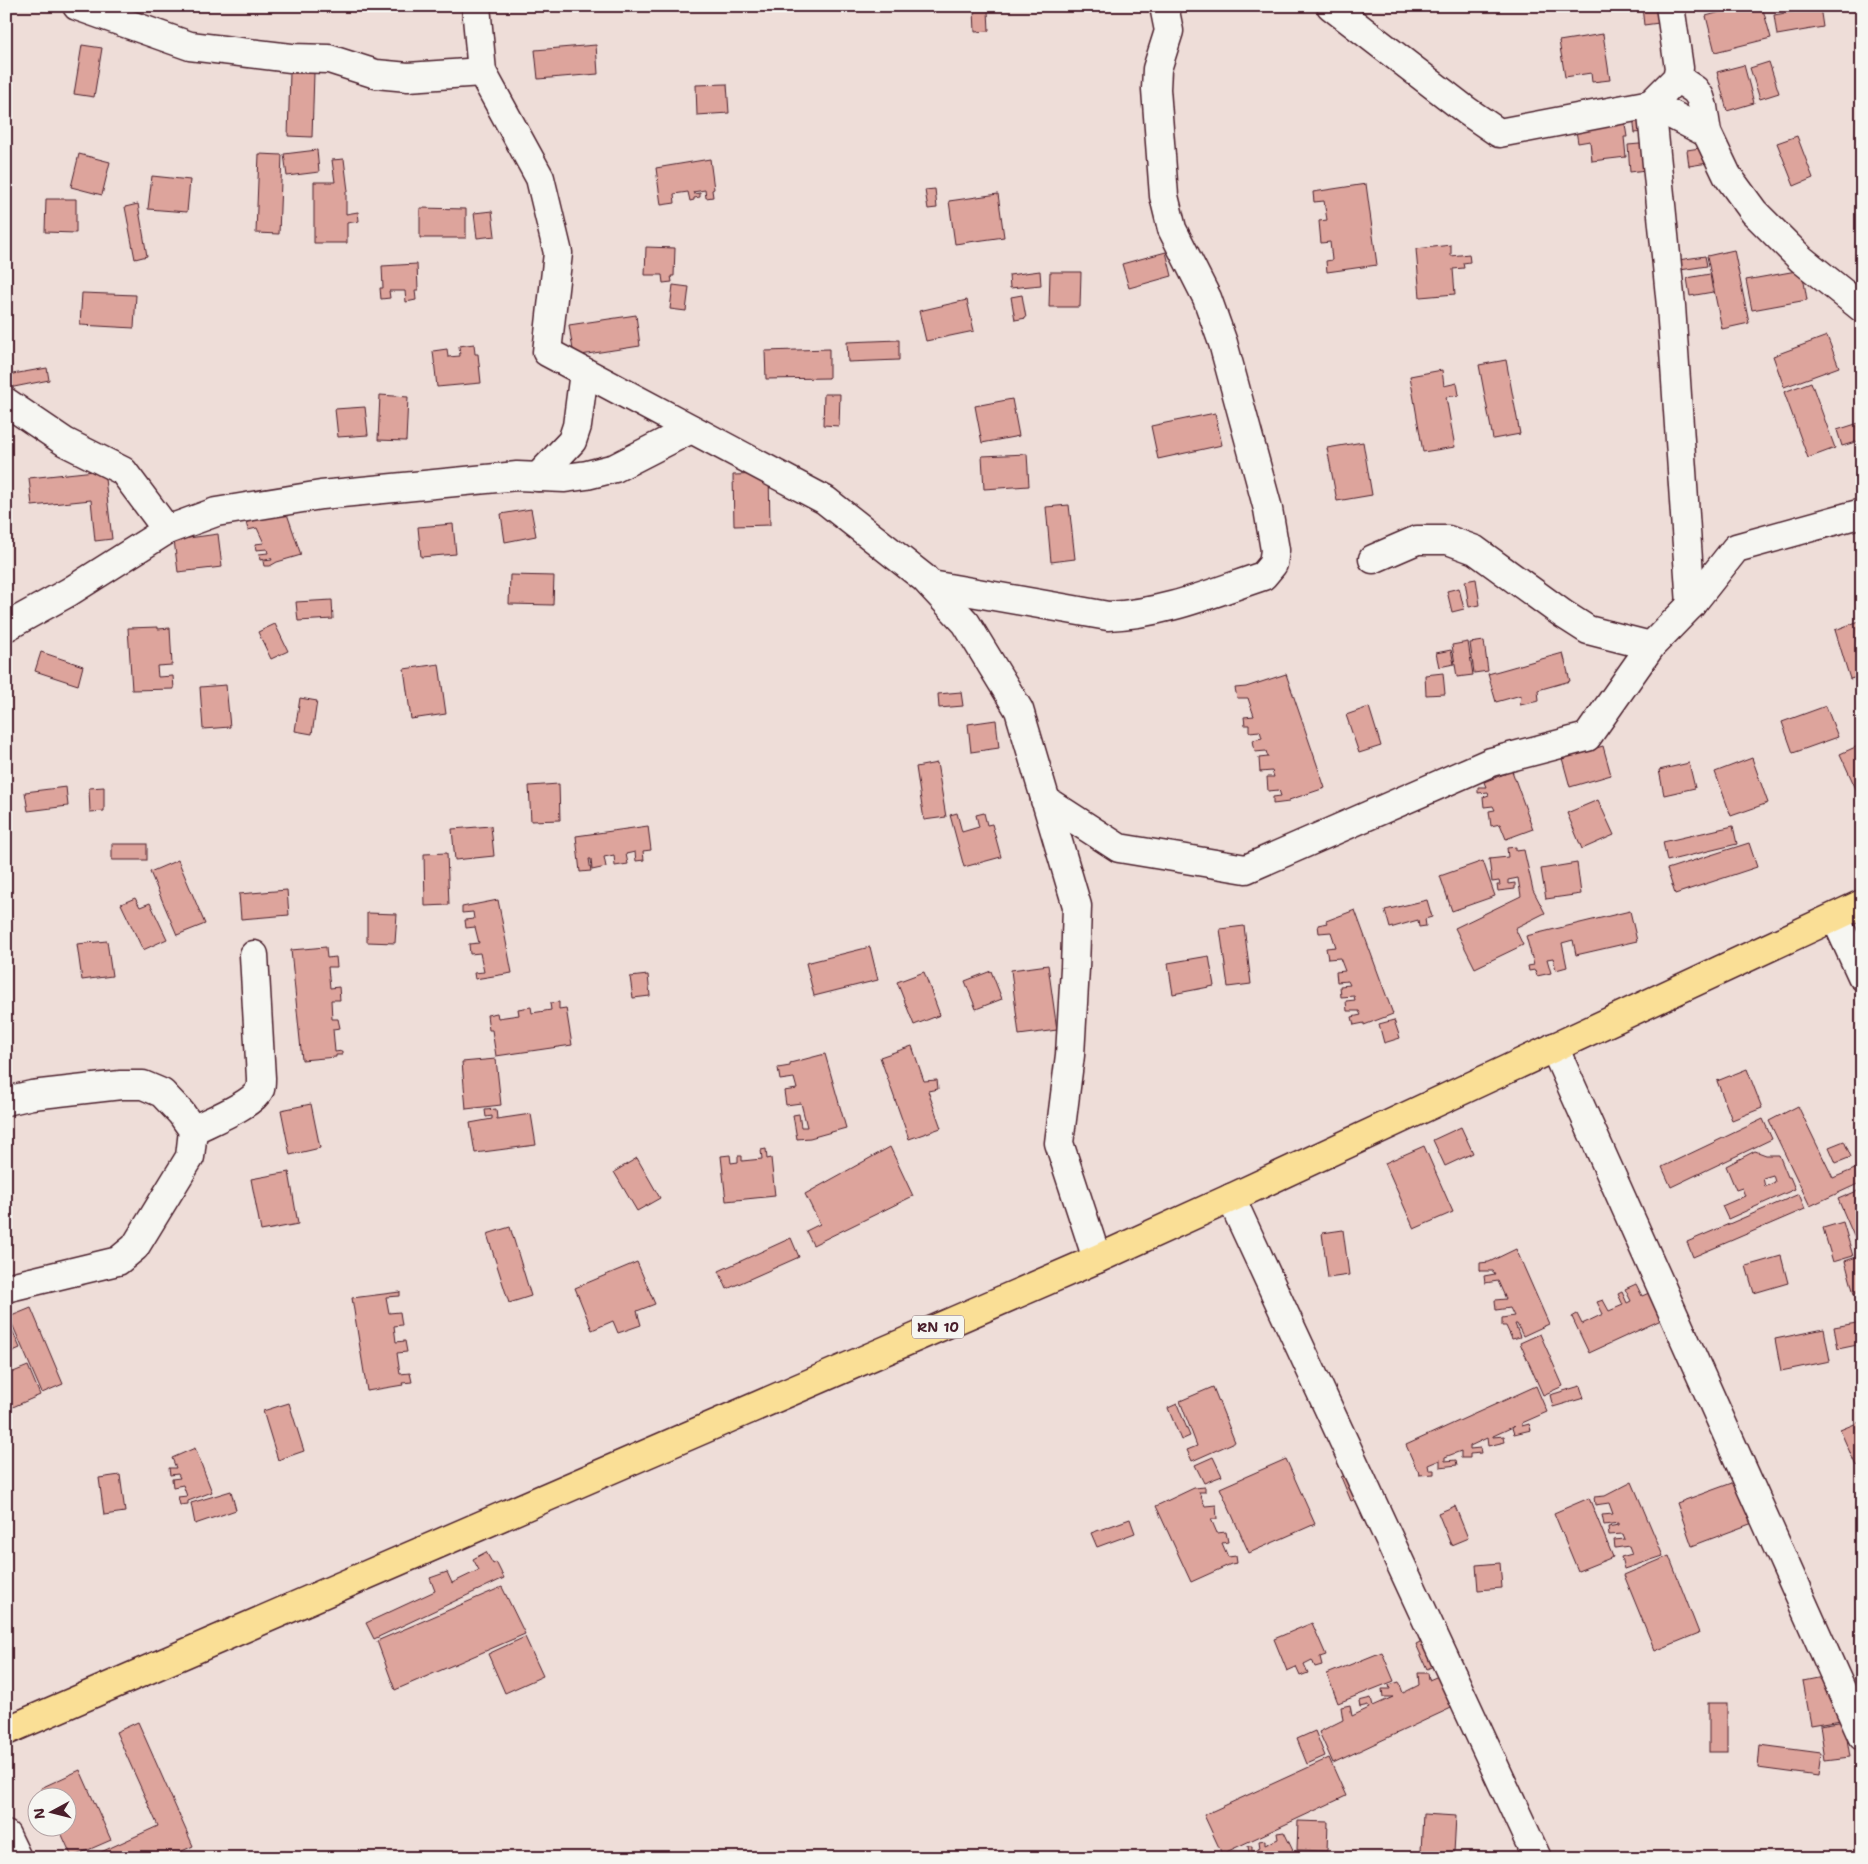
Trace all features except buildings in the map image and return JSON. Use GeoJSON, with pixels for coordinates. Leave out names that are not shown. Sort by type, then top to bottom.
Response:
{"type":"FeatureCollection","features":[{"type":"Feature","properties":{"kind":"main road","name":"RN 10"},"geometry":{"type":"LineString","coordinates":[[6,1731],[1097,1259],[1862,904]]}},
{"type":"Feature","properties":{"kind":"street"},"geometry":{"type":"LineString","coordinates":[[77,6],[190,46],[291,58],[329,59],[384,75],[408,77],[482,72]]}},
{"type":"Feature","properties":{"kind":"street"},"geometry":{"type":"LineString","coordinates":[[476,6],[482,72],[540,178],[558,252],[548,352],[825,500],[931,585],[966,623],[1019,710],[1077,906],[1070,1056],[1059,1143],[1097,1259]]}},
{"type":"Feature","properties":{"kind":"street"},"geometry":{"type":"LineString","coordinates":[[931,585],[1108,616],[1132,615],[1172,607],[1263,576],[1273,564],[1275,550],[1268,509],[1223,343],[1207,298],[1172,229],[1164,196],[1156,89],[1157,69],[1170,30],[1164,6]]}},
{"type":"Feature","properties":{"kind":"street"},"geometry":{"type":"LineString","coordinates":[[1331,6],[1468,111],[1499,132],[1651,104],[1677,78],[1679,68],[1670,6]]}},
{"type":"Feature","properties":{"kind":"street"},"geometry":{"type":"LineString","coordinates":[[1677,78],[1695,90],[1700,97],[1706,133],[1727,175],[1754,212],[1801,259],[1862,308]]}},
{"type":"Feature","properties":{"kind":"street"},"geometry":{"type":"LineString","coordinates":[[1651,104],[1706,133]]}},
{"type":"Feature","properties":{"kind":"street"},"geometry":{"type":"LineString","coordinates":[[1651,104],[1671,306],[1691,605]]}},
{"type":"Feature","properties":{"kind":"street"},"geometry":{"type":"LineString","coordinates":[[538,477],[572,441],[578,426],[584,372]]}},
{"type":"Feature","properties":{"kind":"street"},"geometry":{"type":"LineString","coordinates":[[6,402],[65,442],[123,471],[167,530]]}},
{"type":"Feature","properties":{"kind":"street"},"geometry":{"type":"LineString","coordinates":[[6,628],[69,592],[167,530],[216,512],[322,495],[517,476],[565,478],[580,476],[615,468],[691,429]]}},
{"type":"Feature","properties":{"kind":"street"},"geometry":{"type":"LineString","coordinates":[[1045,800],[1120,848],[1246,869],[1491,762],[1587,737],[1651,646],[1691,605],[1736,548],[1862,513]]}},
{"type":"Feature","properties":{"kind":"street"},"geometry":{"type":"LineString","coordinates":[[1374,559],[1417,540],[1448,540],[1476,550],[1563,614],[1588,630],[1651,646]]}},
{"type":"Feature","properties":{"kind":"street"},"geometry":{"type":"LineString","coordinates":[[1835,917],[1862,976]]}},
{"type":"Feature","properties":{"kind":"street"},"geometry":{"type":"LineString","coordinates":[[193,1130],[230,1113],[254,1098],[260,1090],[261,1078],[254,955]]}},
{"type":"Feature","properties":{"kind":"street"},"geometry":{"type":"LineString","coordinates":[[1554,1047],[1862,1736]]}},
{"type":"Feature","properties":{"kind":"street"},"geometry":{"type":"LineString","coordinates":[[6,1101],[32,1094],[121,1085],[143,1085],[162,1093],[182,1113],[193,1130],[190,1157],[136,1247],[118,1261],[6,1288]]}},
{"type":"Feature","properties":{"kind":"street"},"geometry":{"type":"LineString","coordinates":[[1231,1198],[1537,1858]]}},
{"type":"Feature","properties":{"kind":"street"},"geometry":{"type":"LineString","coordinates":[[6,1835],[16,1858]]}}]}
